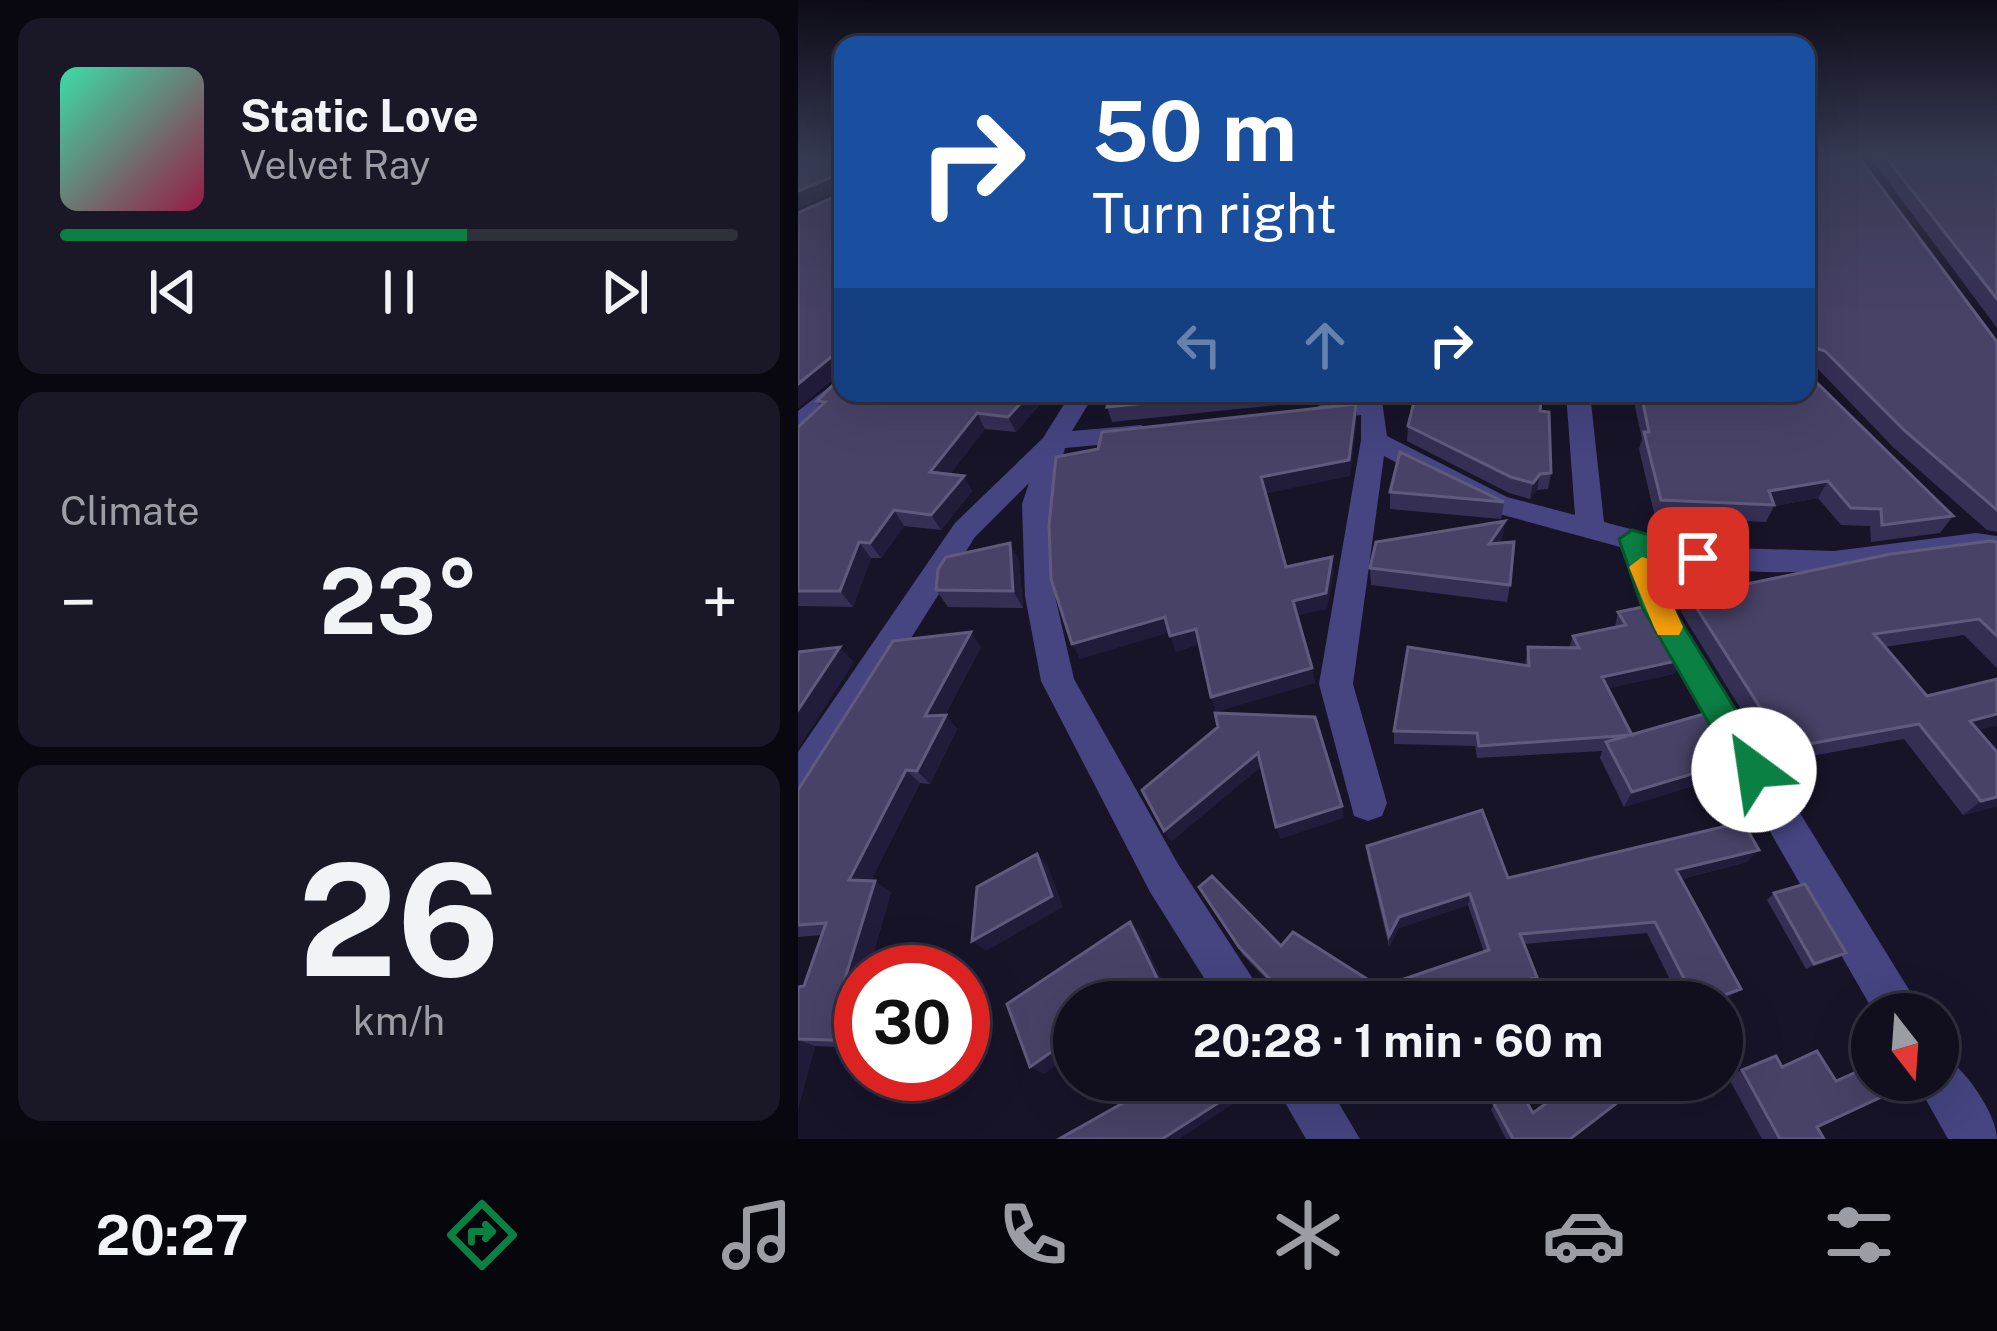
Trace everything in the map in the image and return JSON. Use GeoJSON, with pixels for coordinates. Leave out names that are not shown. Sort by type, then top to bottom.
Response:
{"type":"FeatureCollection","features":[{"type":"Feature","properties":{"kind":"street"},"geometry":{"type":"LineString","coordinates":[[798,424],[834,391]]}},
{"type":"Feature","properties":{"kind":"street"},"geometry":{"type":"LineString","coordinates":[[798,784],[965,530],[1054,441],[1078,402]]}},
{"type":"Feature","properties":{"kind":"street"},"geometry":{"type":"LineString","coordinates":[[1282,416],[1359,402]]}},
{"type":"Feature","properties":{"kind":"street"},"geometry":{"type":"LineString","coordinates":[[1367,803],[1336,684],[1354,540],[1374,440],[1375,402]]}},
{"type":"Feature","properties":{"kind":"street"},"geometry":{"type":"LineString","coordinates":[[1579,402],[1590,527]]}},
{"type":"Feature","properties":{"kind":"street"},"geometry":{"type":"LineString","coordinates":[[1054,441],[1168,430]]}},
{"type":"Feature","properties":{"kind":"street"},"geometry":{"type":"LineString","coordinates":[[1374,440],[1498,504],[1698,558],[1834,562],[1987,545]]}},
{"type":"Feature","properties":{"kind":"street"},"geometry":{"type":"LineString","coordinates":[[1054,441],[1036,504],[1040,596],[1058,681],[1164,878],[1231,981]]}},
{"type":"Feature","properties":{"kind":"street"},"geometry":{"type":"LineString","coordinates":[[1945,514],[1987,545]]}},
{"type":"Feature","properties":{"kind":"street"},"geometry":{"type":"LineString","coordinates":[[1632,539],[1657,607],[1887,993]]}},
{"type":"Feature","properties":{"kind":"street"},"geometry":{"type":"LineString","coordinates":[[1310,1101],[1335,1139]]}},
{"type":"Feature","properties":{"kind":"street"},"geometry":{"type":"LineString","coordinates":[[1953,1101],[1976,1139]]}},
{"type":"Feature","properties":{"kind":"building"},"geometry":{"type":"Polygon","coordinates":[[[834,209],[834,358],[798,384],[798,213],[834,209]]]}},
{"type":"Feature","properties":{"kind":"building"},"geometry":{"type":"Polygon","coordinates":[[[1815,209],[1898,209],[1997,342],[1997,510],[1905,431],[1825,351],[1815,348],[1815,209]]]}},
{"type":"Feature","properties":{"kind":"building"},"geometry":{"type":"Polygon","coordinates":[[[1927,209],[1997,209],[1997,299],[1927,209]]]}},
{"type":"Feature","properties":{"kind":"building"},"geometry":{"type":"Polygon","coordinates":[[[1815,381],[1953,516],[1882,525],[1881,509],[1851,508],[1828,481],[1769,491],[1774,505],[1661,500],[1644,432],[1649,432],[1643,402],[1815,402],[1815,381]]]}},
{"type":"Feature","properties":{"kind":"building"},"geometry":{"type":"Polygon","coordinates":[[[834,384],[834,402],[1022,402],[1008,417],[977,413],[930,472],[964,476],[931,515],[894,510],[870,543],[859,542],[840,591],[798,591],[798,427],[825,402],[817,401],[834,384]]]}},
{"type":"Feature","properties":{"kind":"building"},"geometry":{"type":"Polygon","coordinates":[[[1108,402],[1155,402],[1107,407],[1108,402]]]}},
{"type":"Feature","properties":{"kind":"building"},"geometry":{"type":"Polygon","coordinates":[[[1414,402],[1541,402],[1540,411],[1549,412],[1551,473],[1540,474],[1533,483],[1511,477],[1408,426],[1414,402]]]}},
{"type":"Feature","properties":{"kind":"building"},"geometry":{"type":"Polygon","coordinates":[[[1356,404],[1349,460],[1261,477],[1286,567],[1332,557],[1326,593],[1293,601],[1312,668],[1211,697],[1196,629],[1170,636],[1165,617],[1072,644],[1051,579],[1049,525],[1056,457],[1098,449],[1102,432],[1356,404]]]}},
{"type":"Feature","properties":{"kind":"building"},"geometry":{"type":"Polygon","coordinates":[[[1400,452],[1504,502],[1390,492],[1400,452]]]}},
{"type":"Feature","properties":{"kind":"building"},"geometry":{"type":"Polygon","coordinates":[[[1505,521],[1489,544],[1514,542],[1510,585],[1370,568],[1376,542],[1505,521]]]}},
{"type":"Feature","properties":{"kind":"building"},"geometry":{"type":"Polygon","coordinates":[[[1997,542],[1997,636],[1979,619],[1874,634],[1927,696],[1997,679],[1997,714],[1970,721],[1997,752],[1997,797],[1981,801],[1919,724],[1786,748],[1689,596],[1891,554],[1997,542]]]}},
{"type":"Feature","properties":{"kind":"building"},"geometry":{"type":"Polygon","coordinates":[[[1010,543],[1013,591],[936,590],[938,569],[946,557],[1010,543]]]}},
{"type":"Feature","properties":{"kind":"building"},"geometry":{"type":"Polygon","coordinates":[[[1648,606],[1681,660],[1602,677],[1632,735],[1479,746],[1477,733],[1394,731],[1408,647],[1529,666],[1528,647],[1579,648],[1573,636],[1626,625],[1618,612],[1648,606]]]}},
{"type":"Feature","properties":{"kind":"building"},"geometry":{"type":"Polygon","coordinates":[[[971,632],[925,716],[946,715],[917,771],[906,770],[849,880],[875,881],[855,945],[834,945],[834,1040],[798,1039],[798,987],[804,986],[826,923],[798,925],[798,790],[893,641],[971,632]]]}},
{"type":"Feature","properties":{"kind":"building"},"geometry":{"type":"Polygon","coordinates":[[[840,647],[798,710],[798,652],[840,647]]]}},
{"type":"Feature","properties":{"kind":"building"},"geometry":{"type":"Polygon","coordinates":[[[1714,711],[1742,759],[1632,792],[1606,742],[1714,711]]]}},
{"type":"Feature","properties":{"kind":"building"},"geometry":{"type":"Polygon","coordinates":[[[1215,713],[1315,717],[1342,806],[1276,827],[1258,753],[1164,831],[1142,790],[1218,727],[1215,713]]]}},
{"type":"Feature","properties":{"kind":"building"},"geometry":{"type":"Polygon","coordinates":[[[1482,810],[1508,878],[1743,822],[1759,850],[1676,870],[1737,981],[1685,981],[1655,922],[1520,934],[1537,977],[1525,981],[1405,981],[1489,950],[1470,894],[1399,917],[1389,936],[1367,846],[1482,810]]]}},
{"type":"Feature","properties":{"kind":"building"},"geometry":{"type":"Polygon","coordinates":[[[1037,854],[1052,896],[972,941],[977,887],[1037,854]]]}},
{"type":"Feature","properties":{"kind":"building"},"geometry":{"type":"Polygon","coordinates":[[[1212,876],[1281,946],[1293,932],[1366,981],[1272,981],[1239,947],[1199,887],[1212,876]]]}},
{"type":"Feature","properties":{"kind":"building"},"geometry":{"type":"Polygon","coordinates":[[[1805,884],[1846,953],[1814,964],[1774,893],[1805,884]]]}},
{"type":"Feature","properties":{"kind":"building"},"geometry":{"type":"Polygon","coordinates":[[[1130,922],[1157,978],[1053,981],[1053,1051],[1030,1067],[1007,1004],[1130,922]]]}},
{"type":"Feature","properties":{"kind":"building"},"geometry":{"type":"Polygon","coordinates":[[[1817,1051],[1836,1081],[1851,1074],[1851,1101],[1873,1101],[1817,1127],[1824,1139],[1780,1139],[1743,1070],[1776,1056],[1782,1067],[1817,1051]]]}},
{"type":"Feature","properties":{"kind":"building"},"geometry":{"type":"Polygon","coordinates":[[[1127,1101],[1221,1101],[1162,1139],[1059,1139],[1127,1101]]]}},
{"type":"Feature","properties":{"kind":"building"},"geometry":{"type":"Polygon","coordinates":[[[1526,1101],[1533,1113],[1549,1101],[1620,1101],[1570,1139],[1513,1139],[1494,1104],[1526,1101]]]}},
{"type":"Feature","properties":{"kind":"slow traffic"},"geometry":{"type":"LineString","coordinates":[[1642,567],[1669,627]]}},
{"type":"Feature","properties":{"kind":"route"},"geometry":{"type":"LineString","coordinates":[[1698,558],[1632,539],[1657,607],[1754,770]]}}]}
